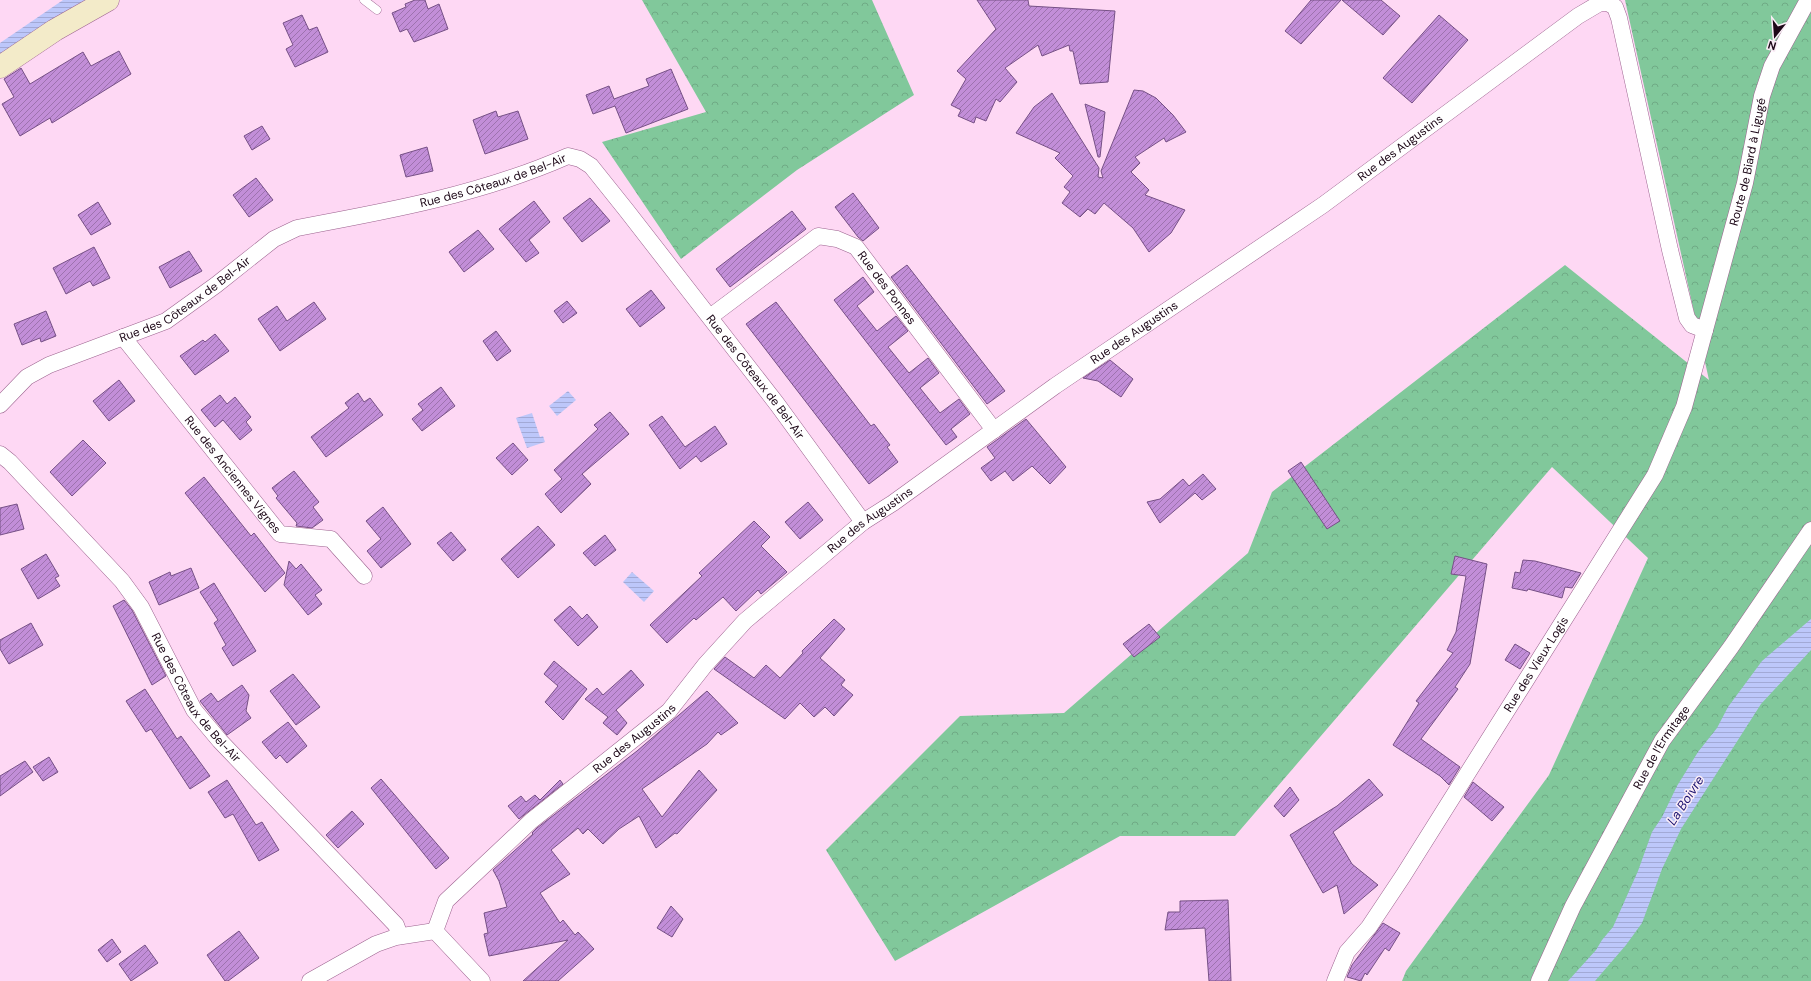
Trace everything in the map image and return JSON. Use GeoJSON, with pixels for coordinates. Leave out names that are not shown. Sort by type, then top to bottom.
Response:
{"type":"FeatureCollection","features":[{"type":"Feature","properties":{"kind":"street"},"geometry":{"type":"LineString","coordinates":[[0,67],[55,30],[108,0]]}},
{"type":"Feature","properties":{"kind":"street","name":"Route de Biard à Ligugé"},"geometry":{"type":"LineString","coordinates":[[1705,330],[1745,183],[1762,96],[1772,66],[1808,0]]}},
{"type":"Feature","properties":{"kind":"street","name":"Rue des Augustins"},"geometry":{"type":"LineString","coordinates":[[435,931],[446,901],[531,821],[669,711],[705,665],[745,621],[863,522],[893,503],[1055,386],[1323,206],[1578,16],[1600,3],[1608,3],[1616,7],[1683,304],[1690,322],[1705,330]]}},
{"type":"Feature","properties":{"kind":"street","name":"Rue des Côteaux de Bel-Air"},"geometry":{"type":"LineString","coordinates":[[0,404],[27,377],[49,365],[166,321],[216,285],[274,239],[297,228],[456,196],[546,166],[568,156],[580,159],[591,166],[710,316],[863,522]]}},
{"type":"Feature","properties":{"kind":"street","name":"Rue des Ponnes"},"geometry":{"type":"LineString","coordinates":[[710,316],[818,236],[837,239],[856,248],[994,430]]}},
{"type":"Feature","properties":{"kind":"street","name":"Rue des Vieux Logis"},"geometry":{"type":"LineString","coordinates":[[1335,981],[1347,952],[1369,927],[1403,876],[1655,474],[1684,407],[1705,330]]}},
{"type":"Feature","properties":{"kind":"street","name":"Rue des Anciennes Vignes"},"geometry":{"type":"LineString","coordinates":[[123,337],[280,534],[331,540],[364,576]]}},
{"type":"Feature","properties":{"kind":"street","name":"Rue des Côteaux de Bel-Air"},"geometry":{"type":"LineString","coordinates":[[0,454],[10,462],[122,581],[141,607],[194,710],[220,741],[396,925],[400,936]]}},
{"type":"Feature","properties":{"kind":"street","name":"Rue de l’Ermitage"},"geometry":{"type":"LineString","coordinates":[[1539,981],[1573,906],[1662,741],[1731,647],[1811,530]]}},
{"type":"Feature","properties":{"kind":"street"},"geometry":{"type":"LineString","coordinates":[[310,981],[376,944],[400,936],[435,931],[482,981]]}},
{"type":"Feature","properties":{"kind":"lane"},"geometry":{"type":"LineString","coordinates":[[364,0],[377,10]]}},
{"type":"Feature","properties":{"kind":"green space"},"geometry":{"type":"Polygon","coordinates":[[[642,0],[872,0],[914,95],[797,170],[681,259],[602,142],[706,112],[642,0]]]}},
{"type":"Feature","properties":{"kind":"green space"},"geometry":{"type":"Polygon","coordinates":[[[1625,0],[1811,0],[1811,981],[1402,981],[1406,971],[1549,775],[1648,558],[1552,467],[1235,836],[1120,836],[895,961],[826,850],[960,716],[1064,713],[1248,553],[1272,492],[1565,265],[1709,380],[1625,0]]]}},
{"type":"Feature","properties":{"kind":"water"},"geometry":{"type":"Polygon","coordinates":[[[63,0],[90,0],[0,55],[0,43],[63,0]]]}},
{"type":"Feature","properties":{"kind":"water"},"geometry":{"type":"Polygon","coordinates":[[[568,391],[576,400],[557,416],[549,406],[568,391]]]}},
{"type":"Feature","properties":{"kind":"water"},"geometry":{"type":"Polygon","coordinates":[[[532,413],[540,437],[543,436],[545,442],[527,448],[516,418],[532,413]]]}},
{"type":"Feature","properties":{"kind":"water"},"geometry":{"type":"Polygon","coordinates":[[[632,572],[654,591],[644,602],[623,582],[632,572]]]}},
{"type":"Feature","properties":{"kind":"water","name":"La Boivre"},"geometry":{"type":"Polygon","coordinates":[[[1811,619],[1811,650],[1761,704],[1681,829],[1662,869],[1642,923],[1626,945],[1595,981],[1568,981],[1596,950],[1613,927],[1638,871],[1652,832],[1662,817],[1677,786],[1698,752],[1717,728],[1728,707],[1762,661],[1811,619]]]}},
{"type":"Feature","properties":{"kind":"building"},"geometry":{"type":"Polygon","coordinates":[[[415,0],[425,0],[428,9],[439,4],[448,29],[414,42],[407,29],[400,32],[392,13],[406,7],[405,4],[415,0]]]}},
{"type":"Feature","properties":{"kind":"building"},"geometry":{"type":"Polygon","coordinates":[[[977,0],[1028,0],[1029,6],[1115,11],[1108,82],[1080,84],[1073,51],[1070,51],[1069,45],[1042,56],[1038,45],[1005,68],[1017,82],[1000,102],[996,99],[986,121],[976,117],[974,123],[958,116],[961,110],[951,105],[966,79],[957,71],[996,29],[977,0]]]}},
{"type":"Feature","properties":{"kind":"building"},"geometry":{"type":"Polygon","coordinates":[[[1311,0],[1341,0],[1301,44],[1285,31],[1311,0]]]}},
{"type":"Feature","properties":{"kind":"building"},"geometry":{"type":"Polygon","coordinates":[[[1342,0],[1381,0],[1400,16],[1383,35],[1342,0]]]}},
{"type":"Feature","properties":{"kind":"building"},"geometry":{"type":"Polygon","coordinates":[[[302,15],[309,30],[317,27],[328,52],[295,67],[286,49],[293,45],[283,23],[302,15]]]}},
{"type":"Feature","properties":{"kind":"building"},"geometry":{"type":"Polygon","coordinates":[[[1439,15],[1468,40],[1412,103],[1383,78],[1439,15]]]}},
{"type":"Feature","properties":{"kind":"building"},"geometry":{"type":"Polygon","coordinates":[[[119,51],[131,74],[52,123],[50,118],[20,136],[2,104],[14,97],[4,79],[21,68],[30,84],[83,52],[91,66],[119,51]]]}},
{"type":"Feature","properties":{"kind":"building"},"geometry":{"type":"Polygon","coordinates":[[[671,69],[688,109],[626,133],[615,106],[593,114],[586,95],[609,86],[614,99],[649,86],[646,79],[671,69]]]}},
{"type":"Feature","properties":{"kind":"building"},"geometry":{"type":"Polygon","coordinates":[[[1134,90],[1143,91],[1156,98],[1173,115],[1186,132],[1166,142],[1164,138],[1135,157],[1140,163],[1131,172],[1149,190],[1145,195],[1185,210],[1171,233],[1149,252],[1133,228],[1104,203],[1095,214],[1088,209],[1080,217],[1062,203],[1070,192],[1064,187],[1073,176],[1055,158],[1060,153],[1016,133],[1034,107],[1052,93],[1099,168],[1098,177],[1103,178],[1101,171],[1134,90]]]}},
{"type":"Feature","properties":{"kind":"building"},"geometry":{"type":"Polygon","coordinates":[[[1085,104],[1105,112],[1100,157],[1098,157],[1085,104]]]}},
{"type":"Feature","properties":{"kind":"building"},"geometry":{"type":"Polygon","coordinates":[[[496,111],[498,117],[518,111],[528,139],[485,154],[473,120],[496,111]]]}},
{"type":"Feature","properties":{"kind":"building"},"geometry":{"type":"Polygon","coordinates":[[[262,126],[270,139],[252,150],[244,136],[262,126]]]}},
{"type":"Feature","properties":{"kind":"building"},"geometry":{"type":"Polygon","coordinates":[[[427,147],[433,171],[406,177],[400,155],[427,147]]]}},
{"type":"Feature","properties":{"kind":"building"},"geometry":{"type":"Polygon","coordinates":[[[256,178],[273,200],[249,217],[233,195],[256,178]]]}},
{"type":"Feature","properties":{"kind":"building"},"geometry":{"type":"Polygon","coordinates":[[[853,193],[879,228],[863,241],[858,237],[835,207],[853,193]]]}},
{"type":"Feature","properties":{"kind":"building"},"geometry":{"type":"Polygon","coordinates":[[[590,198],[610,221],[582,242],[563,218],[590,198]]]}},
{"type":"Feature","properties":{"kind":"building"},"geometry":{"type":"Polygon","coordinates":[[[534,201],[550,222],[529,240],[539,253],[526,262],[499,229],[534,201]]]}},
{"type":"Feature","properties":{"kind":"building"},"geometry":{"type":"Polygon","coordinates":[[[98,202],[111,224],[91,235],[78,215],[98,202]]]}},
{"type":"Feature","properties":{"kind":"building"},"geometry":{"type":"Polygon","coordinates":[[[792,211],[806,229],[730,287],[716,269],[792,211]]]}},
{"type":"Feature","properties":{"kind":"building"},"geometry":{"type":"Polygon","coordinates":[[[478,230],[494,249],[464,272],[449,252],[478,230]]]}},
{"type":"Feature","properties":{"kind":"building"},"geometry":{"type":"Polygon","coordinates":[[[94,247],[110,278],[93,286],[90,281],[66,294],[53,268],[94,247]]]}},
{"type":"Feature","properties":{"kind":"building"},"geometry":{"type":"Polygon","coordinates":[[[189,251],[202,271],[170,288],[159,267],[189,251]]]}},
{"type":"Feature","properties":{"kind":"building"},"geometry":{"type":"Polygon","coordinates":[[[907,265],[1005,391],[987,404],[891,277],[907,265]]]}},
{"type":"Feature","properties":{"kind":"building"},"geometry":{"type":"Polygon","coordinates":[[[863,277],[874,292],[857,306],[877,331],[896,316],[908,331],[888,347],[909,373],[928,358],[939,373],[920,388],[940,413],[959,399],[970,414],[951,429],[957,437],[946,445],[834,300],[863,277]]]}},
{"type":"Feature","properties":{"kind":"building"},"geometry":{"type":"Polygon","coordinates":[[[651,290],[665,308],[640,327],[626,309],[651,290]]]}},
{"type":"Feature","properties":{"kind":"building"},"geometry":{"type":"Polygon","coordinates":[[[567,301],[577,313],[563,323],[554,311],[567,301]]]}},
{"type":"Feature","properties":{"kind":"building"},"geometry":{"type":"Polygon","coordinates":[[[314,302],[326,319],[280,351],[258,319],[277,306],[287,321],[314,302]]]}},
{"type":"Feature","properties":{"kind":"building"},"geometry":{"type":"Polygon","coordinates":[[[776,302],[871,426],[874,424],[890,445],[887,447],[898,462],[869,484],[746,324],[776,302]]]}},
{"type":"Feature","properties":{"kind":"building"},"geometry":{"type":"Polygon","coordinates":[[[46,311],[56,336],[41,342],[40,338],[22,345],[14,324],[46,311]]]}},
{"type":"Feature","properties":{"kind":"building"},"geometry":{"type":"Polygon","coordinates":[[[496,331],[511,351],[497,361],[483,341],[496,331]]]}},
{"type":"Feature","properties":{"kind":"building"},"geometry":{"type":"Polygon","coordinates":[[[215,334],[229,351],[195,375],[180,356],[203,340],[205,342],[215,334]]]}},
{"type":"Feature","properties":{"kind":"building"},"geometry":{"type":"Polygon","coordinates":[[[1110,360],[1133,379],[1121,397],[1098,381],[1083,378],[1110,360]]]}},
{"type":"Feature","properties":{"kind":"building"},"geometry":{"type":"Polygon","coordinates":[[[119,380],[135,401],[109,421],[93,401],[119,380]]]}},
{"type":"Feature","properties":{"kind":"building"},"geometry":{"type":"Polygon","coordinates":[[[441,387],[455,406],[422,431],[412,419],[423,410],[418,404],[441,387]]]}},
{"type":"Feature","properties":{"kind":"building"},"geometry":{"type":"Polygon","coordinates":[[[358,393],[364,402],[370,398],[383,415],[326,457],[311,437],[349,408],[345,403],[358,393]]]}},
{"type":"Feature","properties":{"kind":"building"},"geometry":{"type":"Polygon","coordinates":[[[220,395],[227,404],[235,397],[251,417],[246,422],[252,430],[240,440],[223,420],[215,427],[201,410],[220,395]]]}},
{"type":"Feature","properties":{"kind":"building"},"geometry":{"type":"Polygon","coordinates":[[[610,412],[629,434],[582,474],[591,484],[561,513],[545,494],[562,479],[554,470],[598,429],[594,425],[610,412]]]}},
{"type":"Feature","properties":{"kind":"building"},"geometry":{"type":"Polygon","coordinates":[[[662,416],[685,447],[715,426],[727,444],[701,462],[696,456],[680,469],[649,425],[662,416]]]}},
{"type":"Feature","properties":{"kind":"building"},"geometry":{"type":"Polygon","coordinates":[[[1026,419],[1066,467],[1050,484],[1032,466],[1013,481],[1005,471],[991,481],[981,468],[995,458],[987,447],[1026,419]]]}},
{"type":"Feature","properties":{"kind":"building"},"geometry":{"type":"Polygon","coordinates":[[[83,440],[106,463],[72,496],[50,472],[83,440]]]}},
{"type":"Feature","properties":{"kind":"building"},"geometry":{"type":"Polygon","coordinates":[[[513,443],[528,460],[512,475],[496,458],[513,443]]]}},
{"type":"Feature","properties":{"kind":"building"},"geometry":{"type":"Polygon","coordinates":[[[1301,462],[1340,521],[1327,529],[1288,471],[1301,462]]]}},
{"type":"Feature","properties":{"kind":"building"},"geometry":{"type":"Polygon","coordinates":[[[294,471],[319,502],[313,507],[323,520],[312,528],[296,526],[297,523],[276,498],[278,496],[272,488],[294,471]]]}},
{"type":"Feature","properties":{"kind":"building"},"geometry":{"type":"Polygon","coordinates":[[[1203,474],[1216,489],[1202,500],[1195,493],[1160,523],[1147,502],[1160,499],[1183,479],[1189,486],[1203,474]]]}},
{"type":"Feature","properties":{"kind":"building"},"geometry":{"type":"Polygon","coordinates":[[[204,477],[251,536],[254,533],[285,573],[265,592],[185,493],[204,477]]]}},
{"type":"Feature","properties":{"kind":"building"},"geometry":{"type":"Polygon","coordinates":[[[808,502],[823,520],[800,539],[785,522],[808,502]]]}},
{"type":"Feature","properties":{"kind":"building"},"geometry":{"type":"Polygon","coordinates":[[[17,504],[24,529],[0,535],[0,508],[17,504]]]}},
{"type":"Feature","properties":{"kind":"building"},"geometry":{"type":"Polygon","coordinates":[[[383,507],[411,544],[381,568],[367,551],[381,539],[366,521],[383,507]]]}},
{"type":"Feature","properties":{"kind":"building"},"geometry":{"type":"Polygon","coordinates":[[[754,521],[770,537],[761,546],[787,572],[761,594],[758,590],[736,611],[723,597],[696,620],[694,618],[667,643],[650,625],[702,576],[699,573],[754,521]]]}},
{"type":"Feature","properties":{"kind":"building"},"geometry":{"type":"Polygon","coordinates":[[[538,526],[555,545],[518,578],[501,559],[538,526]]]}},
{"type":"Feature","properties":{"kind":"building"},"geometry":{"type":"Polygon","coordinates":[[[451,532],[466,550],[453,561],[437,543],[451,532]]]}},
{"type":"Feature","properties":{"kind":"building"},"geometry":{"type":"Polygon","coordinates":[[[605,535],[616,550],[595,566],[583,553],[605,535]]]}},
{"type":"Feature","properties":{"kind":"building"},"geometry":{"type":"Polygon","coordinates":[[[46,554],[59,576],[55,578],[60,586],[38,599],[21,569],[46,554]]]}},
{"type":"Feature","properties":{"kind":"building"},"geometry":{"type":"Polygon","coordinates":[[[1455,556],[1487,564],[1470,664],[1455,687],[1458,689],[1421,739],[1460,767],[1449,785],[1440,776],[1393,745],[1419,703],[1416,701],[1453,653],[1447,650],[1456,632],[1466,576],[1451,574],[1455,556]]]}},
{"type":"Feature","properties":{"kind":"building"},"geometry":{"type":"Polygon","coordinates":[[[1523,560],[1535,561],[1581,573],[1572,588],[1565,587],[1562,598],[1528,589],[1527,591],[1512,588],[1515,572],[1520,573],[1523,560]]]}},
{"type":"Feature","properties":{"kind":"building"},"geometry":{"type":"Polygon","coordinates":[[[289,561],[296,569],[301,564],[322,590],[315,595],[322,604],[308,615],[284,585],[289,561]]]}},
{"type":"Feature","properties":{"kind":"building"},"geometry":{"type":"Polygon","coordinates":[[[191,568],[199,588],[159,605],[149,582],[170,572],[171,576],[191,568]]]}},
{"type":"Feature","properties":{"kind":"building"},"geometry":{"type":"Polygon","coordinates":[[[214,583],[256,651],[233,666],[222,648],[226,645],[214,623],[218,620],[200,592],[214,583]]]}},
{"type":"Feature","properties":{"kind":"building"},"geometry":{"type":"Polygon","coordinates":[[[124,600],[132,610],[166,676],[152,685],[113,606],[124,600]]]}},
{"type":"Feature","properties":{"kind":"building"},"geometry":{"type":"Polygon","coordinates":[[[570,606],[582,619],[587,614],[598,627],[578,646],[554,620],[570,606]]]}},
{"type":"Feature","properties":{"kind":"building"},"geometry":{"type":"Polygon","coordinates":[[[834,619],[845,629],[820,658],[845,680],[841,685],[853,695],[834,716],[825,707],[814,717],[800,703],[785,719],[714,669],[725,657],[754,678],[766,665],[780,678],[803,653],[802,651],[834,619]]]}},
{"type":"Feature","properties":{"kind":"building"},"geometry":{"type":"Polygon","coordinates":[[[31,623],[43,645],[9,664],[0,649],[0,640],[31,623]]]}},
{"type":"Feature","properties":{"kind":"building"},"geometry":{"type":"Polygon","coordinates":[[[1149,624],[1160,637],[1134,657],[1123,644],[1149,624]]]}},
{"type":"Feature","properties":{"kind":"building"},"geometry":{"type":"Polygon","coordinates":[[[1515,644],[1530,653],[1520,669],[1505,660],[1515,644]]]}},
{"type":"Feature","properties":{"kind":"building"},"geometry":{"type":"Polygon","coordinates":[[[554,661],[587,689],[563,720],[545,702],[558,686],[544,674],[554,661]]]}},
{"type":"Feature","properties":{"kind":"building"},"geometry":{"type":"Polygon","coordinates":[[[631,670],[644,685],[616,710],[627,723],[617,735],[603,723],[608,717],[585,699],[597,688],[603,695],[631,670]]]}},
{"type":"Feature","properties":{"kind":"building"},"geometry":{"type":"Polygon","coordinates":[[[293,674],[320,707],[296,725],[270,691],[293,674]]]}},
{"type":"Feature","properties":{"kind":"building"},"geometry":{"type":"Polygon","coordinates":[[[242,685],[249,695],[246,711],[251,718],[227,735],[200,701],[211,693],[218,702],[242,685]]]}},
{"type":"Feature","properties":{"kind":"building"},"geometry":{"type":"Polygon","coordinates":[[[145,689],[177,739],[181,736],[210,776],[190,789],[151,729],[146,732],[126,701],[145,689]]]}},
{"type":"Feature","properties":{"kind":"building"},"geometry":{"type":"Polygon","coordinates":[[[707,691],[738,723],[721,735],[718,732],[707,744],[642,789],[662,817],[699,770],[717,790],[677,834],[675,833],[656,848],[639,816],[619,829],[603,844],[588,829],[583,834],[578,828],[551,850],[570,874],[540,893],[560,923],[563,920],[575,935],[578,932],[594,949],[558,981],[523,981],[568,940],[489,956],[484,934],[488,933],[484,913],[507,907],[499,881],[493,870],[533,834],[532,833],[537,828],[637,751],[707,691]]]}},
{"type":"Feature","properties":{"kind":"building"},"geometry":{"type":"Polygon","coordinates":[[[288,722],[307,746],[287,763],[280,755],[276,759],[262,742],[288,722]]]}},
{"type":"Feature","properties":{"kind":"building"},"geometry":{"type":"Polygon","coordinates":[[[49,757],[58,772],[43,781],[33,767],[49,757]]]}},
{"type":"Feature","properties":{"kind":"building"},"geometry":{"type":"Polygon","coordinates":[[[25,761],[33,772],[0,796],[0,776],[25,761]]]}},
{"type":"Feature","properties":{"kind":"building"},"geometry":{"type":"Polygon","coordinates":[[[381,779],[449,858],[436,869],[371,788],[381,779]]]}},
{"type":"Feature","properties":{"kind":"building"},"geometry":{"type":"Polygon","coordinates":[[[1369,779],[1383,795],[1333,832],[1352,864],[1378,885],[1344,914],[1337,885],[1323,893],[1290,835],[1337,806],[1369,779]]]}},
{"type":"Feature","properties":{"kind":"building"},"geometry":{"type":"Polygon","coordinates":[[[227,780],[256,825],[262,822],[279,850],[259,861],[233,814],[225,818],[208,792],[227,780]]]}},
{"type":"Feature","properties":{"kind":"building"},"geometry":{"type":"Polygon","coordinates":[[[560,780],[563,784],[519,819],[508,806],[521,796],[526,802],[535,795],[540,800],[560,780]]]}},
{"type":"Feature","properties":{"kind":"building"},"geometry":{"type":"Polygon","coordinates":[[[1473,782],[1504,807],[1492,821],[1464,797],[1473,782]]]}},
{"type":"Feature","properties":{"kind":"building"},"geometry":{"type":"Polygon","coordinates":[[[1290,787],[1299,800],[1284,817],[1274,806],[1290,787]]]}},
{"type":"Feature","properties":{"kind":"building"},"geometry":{"type":"Polygon","coordinates":[[[352,811],[364,824],[338,848],[326,835],[352,811]]]}},
{"type":"Feature","properties":{"kind":"building"},"geometry":{"type":"Polygon","coordinates":[[[1228,900],[1231,981],[1209,981],[1205,928],[1165,930],[1168,912],[1180,912],[1180,901],[1228,900]]]}},
{"type":"Feature","properties":{"kind":"building"},"geometry":{"type":"Polygon","coordinates":[[[671,906],[683,919],[672,937],[657,928],[671,906]]]}},
{"type":"Feature","properties":{"kind":"building"},"geometry":{"type":"Polygon","coordinates":[[[1383,923],[1400,933],[1389,951],[1385,948],[1367,975],[1365,973],[1361,981],[1347,977],[1352,965],[1383,923]]]}},
{"type":"Feature","properties":{"kind":"building"},"geometry":{"type":"Polygon","coordinates":[[[239,931],[259,958],[228,981],[225,981],[207,955],[239,931]]]}},
{"type":"Feature","properties":{"kind":"building"},"geometry":{"type":"Polygon","coordinates":[[[112,939],[121,952],[107,962],[98,950],[112,939]]]}},
{"type":"Feature","properties":{"kind":"building"},"geometry":{"type":"Polygon","coordinates":[[[145,945],[158,963],[131,981],[119,964],[145,945]]]}}]}
